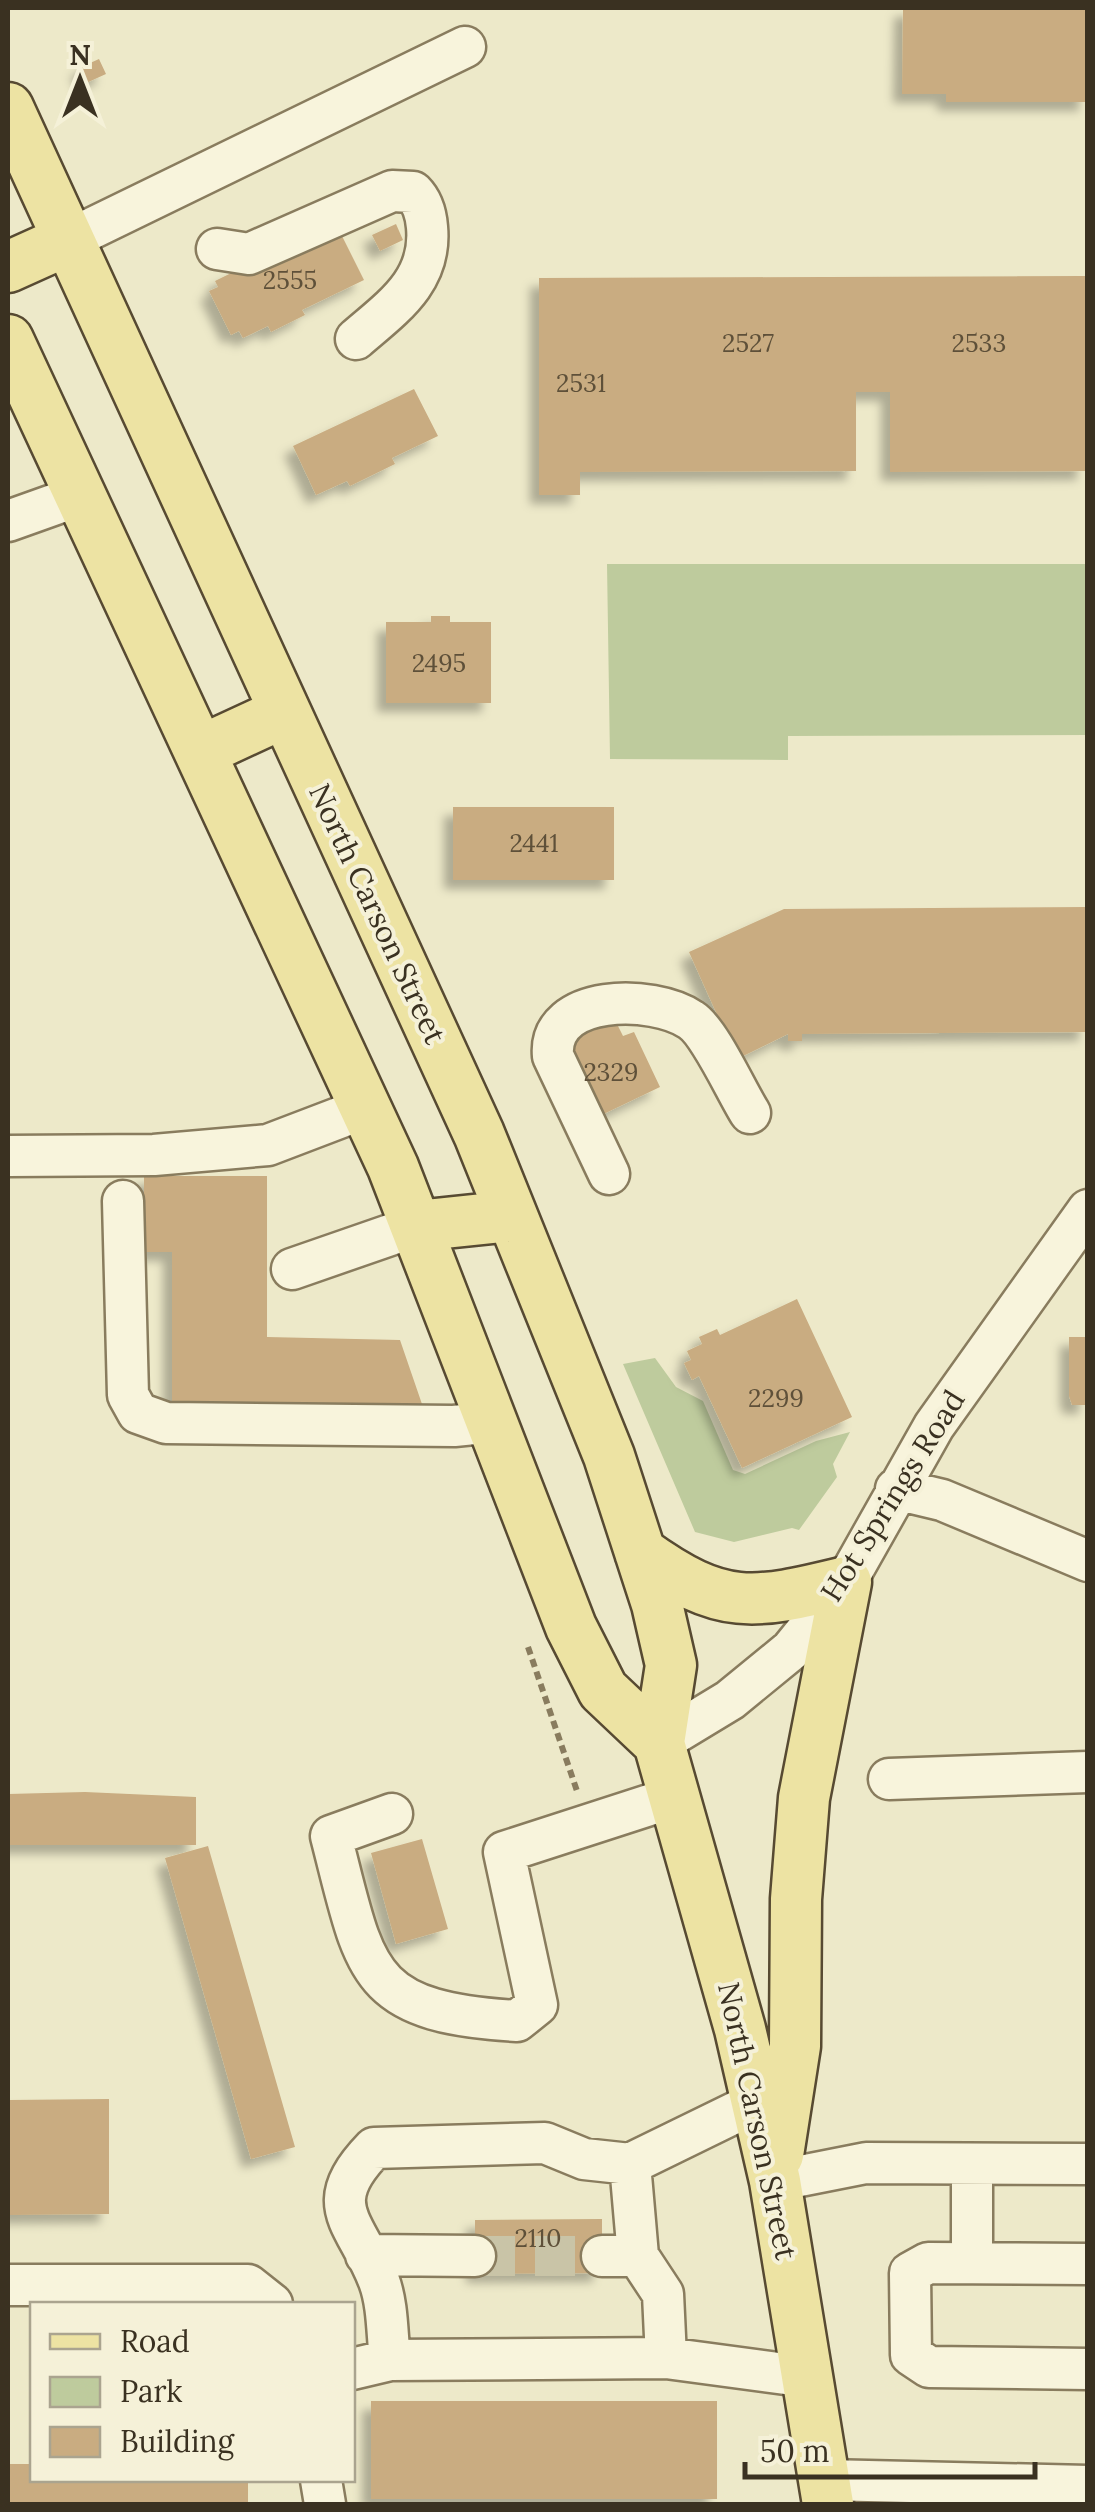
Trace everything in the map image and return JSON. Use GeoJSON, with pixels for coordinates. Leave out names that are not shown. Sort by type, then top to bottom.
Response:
{"type":"FeatureCollection","features":[{"type":"Feature","properties":{"kind":"main road","name":"North Carson Street"},"geometry":{"type":"LineString","coordinates":[[8,108],[479,1134],[609,1456],[671,1664],[659,1744],[774,2180],[827,2492]]}},
{"type":"Feature","properties":{"kind":"main road"},"geometry":{"type":"LineString","coordinates":[[8,267],[68,240]]}},
{"type":"Feature","properties":{"kind":"main road"},"geometry":{"type":"LineString","coordinates":[[8,340],[366,1108],[494,1422],[571,1627],[603,1690],[659,1744]]}},
{"type":"Feature","properties":{"kind":"main road"},"geometry":{"type":"LineString","coordinates":[[201,751],[284,712]]}},
{"type":"Feature","properties":{"kind":"main road"},"geometry":{"type":"LineString","coordinates":[[416,1226],[511,1216]]}},
{"type":"Feature","properties":{"kind":"main road"},"geometry":{"type":"LineString","coordinates":[[640,1552],[679,1580],[716,1597],[772,1600],[846,1582],[804,1798],[796,1900],[795,2046],[774,2180]]}},
{"type":"Feature","properties":{"kind":"street"},"geometry":{"type":"LineString","coordinates":[[68,240],[465,47]]}},
{"type":"Feature","properties":{"kind":"street"},"geometry":{"type":"LineString","coordinates":[[217,249],[248,254],[392,191],[413,192],[427,220],[429,250],[424,268],[406,296],[356,339]]}},
{"type":"Feature","properties":{"kind":"street"},"geometry":{"type":"LineString","coordinates":[[8,521],[81,495]]}},
{"type":"Feature","properties":{"kind":"street"},"geometry":{"type":"LineString","coordinates":[[609,1174],[553,1056],[551,1040],[559,1024],[604,1004],[669,1009],[695,1022],[750,1113]]}},
{"type":"Feature","properties":{"kind":"street"},"geometry":{"type":"LineString","coordinates":[[8,1156],[154,1155],[268,1145],[366,1108]]}},
{"type":"Feature","properties":{"kind":"street"},"geometry":{"type":"LineString","coordinates":[[123,1200],[128,1395],[144,1418],[185,1424],[454,1426],[494,1422]]}},
{"type":"Feature","properties":{"kind":"street","name":"Hot Springs Road"},"geometry":{"type":"LineString","coordinates":[[659,1744],[730,1700],[791,1650],[846,1582],[896,1489],[972,1369],[1088,1210]]}},
{"type":"Feature","properties":{"kind":"street"},"geometry":{"type":"LineString","coordinates":[[292,1268],[416,1226]]}},
{"type":"Feature","properties":{"kind":"street"},"geometry":{"type":"LineString","coordinates":[[896,1489],[942,1500],[1088,1561]]}},
{"type":"Feature","properties":{"kind":"street"},"geometry":{"type":"LineString","coordinates":[[889,1779],[1088,1772]]}},
{"type":"Feature","properties":{"kind":"street"},"geometry":{"type":"LineString","coordinates":[[392,1814],[332,1836],[360,1948],[395,1996],[458,2018],[517,2021],[537,2005],[504,1852],[674,1797]]}},
{"type":"Feature","properties":{"kind":"street"},"geometry":{"type":"LineString","coordinates":[[756,2102],[630,2164],[584,2159],[545,2143],[374,2148],[348,2175],[344,2208],[380,2285],[372,2365],[666,2358],[808,2377]]}},
{"type":"Feature","properties":{"kind":"street"},"geometry":{"type":"LineString","coordinates":[[774,2180],[866,2163],[1088,2164]]}},
{"type":"Feature","properties":{"kind":"street"},"geometry":{"type":"LineString","coordinates":[[630,2164],[620,2256],[663,2294],[666,2358]]}},
{"type":"Feature","properties":{"kind":"street"},"geometry":{"type":"LineString","coordinates":[[972,2164],[972,2263]]}},
{"type":"Feature","properties":{"kind":"street"},"geometry":{"type":"LineString","coordinates":[[366,2255],[475,2256]]}},
{"type":"Feature","properties":{"kind":"street"},"geometry":{"type":"LineString","coordinates":[[1088,2264],[928,2263],[910,2273],[912,2355],[929,2367],[1088,2368]]}},
{"type":"Feature","properties":{"kind":"street"},"geometry":{"type":"LineString","coordinates":[[8,2284],[236,2284],[248,2285],[269,2302]]}},
{"type":"Feature","properties":{"kind":"street"},"geometry":{"type":"LineString","coordinates":[[827,2492],[1088,2486]]}},
{"type":"Feature","properties":{"kind":"green space"},"geometry":{"type":"Polygon","coordinates":[[[607,564],[1087,564],[1087,735],[788,736],[788,760],[610,759],[607,564]]]}},
{"type":"Feature","properties":{"kind":"green space"},"geometry":{"type":"Polygon","coordinates":[[[655,1358],[676,1387],[703,1401],[733,1470],[745,1474],[816,1441],[850,1432],[833,1464],[837,1477],[799,1530],[792,1528],[734,1542],[695,1532],[623,1364],[655,1358]]]}},
{"type":"Feature","properties":{"kind":"building"},"geometry":{"type":"Polygon","coordinates":[[[903,8],[1088,8],[1088,102],[946,102],[946,94],[902,94],[903,8]]]}},
{"type":"Feature","properties":{"kind":"building"},"geometry":{"type":"Polygon","coordinates":[[[99,59],[106,74],[86,83],[79,68],[99,59]]]}},
{"type":"Feature","properties":{"kind":"building"},"geometry":{"type":"Polygon","coordinates":[[[335,222],[364,280],[302,310],[305,315],[271,332],[268,326],[243,338],[239,331],[231,335],[209,291],[218,287],[215,281],[335,222]]]}},
{"type":"Feature","properties":{"kind":"building"},"geometry":{"type":"Polygon","coordinates":[[[396,224],[403,240],[380,251],[372,235],[396,224]]]}},
{"type":"Feature","properties":{"kind":"building"},"geometry":{"type":"Polygon","coordinates":[[[1085,276],[1086,471],[890,472],[890,392],[856,392],[856,471],[580,472],[580,495],[539,495],[539,278],[1085,276]]]}},
{"type":"Feature","properties":{"kind":"building"},"geometry":{"type":"Polygon","coordinates":[[[414,389],[438,436],[392,458],[395,464],[350,486],[347,481],[316,495],[293,446],[414,389]]]}},
{"type":"Feature","properties":{"kind":"building"},"geometry":{"type":"Polygon","coordinates":[[[431,616],[450,616],[450,622],[491,622],[491,703],[386,703],[386,622],[431,622],[431,616]]]}},
{"type":"Feature","properties":{"kind":"building"},"geometry":{"type":"Polygon","coordinates":[[[453,807],[614,807],[614,880],[453,880],[453,807]]]}},
{"type":"Feature","properties":{"kind":"building"},"geometry":{"type":"Polygon","coordinates":[[[1088,907],[1088,1032],[802,1034],[802,1041],[788,1041],[788,1034],[737,1059],[689,952],[784,909],[1088,907]]]}},
{"type":"Feature","properties":{"kind":"building"},"geometry":{"type":"Polygon","coordinates":[[[613,1016],[623,1036],[634,1032],[660,1087],[591,1120],[559,1041],[613,1016]]]}},
{"type":"Feature","properties":{"kind":"building"},"geometry":{"type":"Polygon","coordinates":[[[144,1176],[267,1176],[267,1337],[400,1340],[423,1407],[172,1408],[172,1252],[144,1252],[144,1176]]]}},
{"type":"Feature","properties":{"kind":"building"},"geometry":{"type":"Polygon","coordinates":[[[797,1299],[852,1417],[742,1468],[699,1376],[692,1380],[684,1363],[691,1360],[687,1351],[702,1344],[699,1337],[717,1329],[720,1335],[797,1299]]]}},
{"type":"Feature","properties":{"kind":"building"},"geometry":{"type":"Polygon","coordinates":[[[1069,1337],[1088,1337],[1088,1405],[1072,1405],[1069,1396],[1069,1337]]]}},
{"type":"Feature","properties":{"kind":"building"},"geometry":{"type":"Polygon","coordinates":[[[85,1792],[196,1797],[196,1845],[8,1845],[8,1794],[85,1792]]]}},
{"type":"Feature","properties":{"kind":"building"},"geometry":{"type":"Polygon","coordinates":[[[422,1839],[448,1929],[396,1944],[371,1853],[422,1839]]]}},
{"type":"Feature","properties":{"kind":"building"},"geometry":{"type":"Polygon","coordinates":[[[208,1846],[295,2147],[251,2159],[165,1858],[208,1846]]]}},
{"type":"Feature","properties":{"kind":"building"},"geometry":{"type":"Polygon","coordinates":[[[109,2099],[109,2214],[9,2215],[8,2100],[109,2099]]]}},
{"type":"Feature","properties":{"kind":"building"},"geometry":{"type":"Polygon","coordinates":[[[602,2219],[602,2273],[475,2274],[475,2220],[602,2219]]]}},
{"type":"Feature","properties":{"kind":"building"},"geometry":{"type":"Polygon","coordinates":[[[371,2401],[717,2401],[717,2499],[371,2499],[371,2401]]]}},
{"type":"Feature","properties":{"kind":"building"},"geometry":{"type":"Polygon","coordinates":[[[8,2464],[30,2464],[30,2482],[248,2482],[248,2504],[8,2504],[8,2464]]]}},
{"type":"Feature","properties":{"kind":"tunnel"},"geometry":{"type":"LineString","coordinates":[[475,2256],[602,2256]]}}]}
